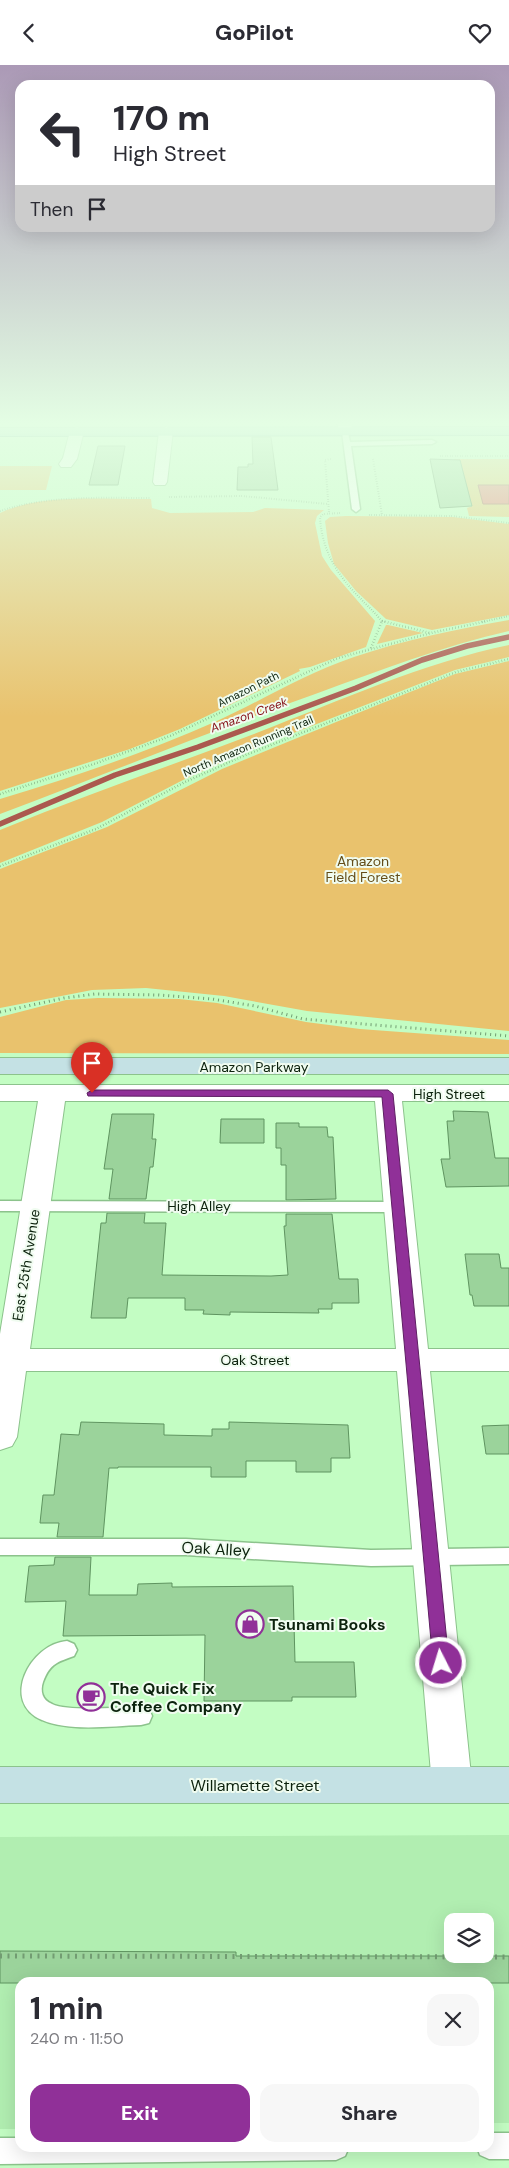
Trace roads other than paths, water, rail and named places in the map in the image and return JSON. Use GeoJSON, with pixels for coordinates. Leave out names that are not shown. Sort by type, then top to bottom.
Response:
{"type":"FeatureCollection","features":[{"type":"Feature","properties":{"kind":"main road","name":"Amazon Parkway"},"geometry":{"type":"LineString","coordinates":[[0,1066],[509,1066]]}},
{"type":"Feature","properties":{"kind":"main road","name":"Willamette Street"},"geometry":{"type":"LineString","coordinates":[[0,1785],[509,1785]]}},
{"type":"Feature","properties":{"kind":"street","name":"High Street"},"geometry":{"type":"LineString","coordinates":[[0,1093],[509,1093]]}},
{"type":"Feature","properties":{"kind":"street","name":"East 25th Avenue"},"geometry":{"type":"LineString","coordinates":[[0,1437],[6,1360],[35,1206],[53,1093]]}},
{"type":"Feature","properties":{"kind":"street"},"geometry":{"type":"LineString","coordinates":[[388,1094],[452,1785]]}},
{"type":"Feature","properties":{"kind":"street","name":"Oak Street"},"geometry":{"type":"LineString","coordinates":[[6,1360],[509,1360]]}},
{"type":"Feature","properties":{"kind":"lane","name":"High Alley"},"geometry":{"type":"LineString","coordinates":[[0,1206],[398,1207]]}},
{"type":"Feature","properties":{"kind":"lane","name":"Oak Alley"},"geometry":{"type":"LineString","coordinates":[[0,1547],[186,1547],[351,1557],[509,1556]]}},
{"type":"Feature","properties":{"kind":"lane"},"geometry":{"type":"LineString","coordinates":[[67,1650],[57,1651],[49,1655],[31,1683],[32,1699],[45,1711],[60,1715],[142,1716]]}},
{"type":"Feature","properties":{"kind":"lane"},"geometry":{"type":"LineString","coordinates":[[494,2146],[509,2146]]}},
{"type":"Feature","properties":{"kind":"lane"},"geometry":{"type":"LineString","coordinates":[[0,2151],[15,2151]]}},
{"type":"Feature","properties":{"kind":"waterway","name":"Amazon Creek"},"geometry":{"type":"LineString","coordinates":[[0,824],[115,775],[198,747],[356,688],[422,660],[467,646],[509,637]]}},
{"type":"Feature","properties":{"kind":"place","name":"Tsunami Books"},"geometry":{"type":"Point","coordinates":[250,1624]}},
{"type":"Feature","properties":{"kind":"place","name":"The Quick Fix Coffee Company"},"geometry":{"type":"Point","coordinates":[91,1697]}},
{"type":"Feature","properties":{"kind":"park label","name":"Amazon Field Forest"},"geometry":{"type":"Point","coordinates":[363,869]}}]}
